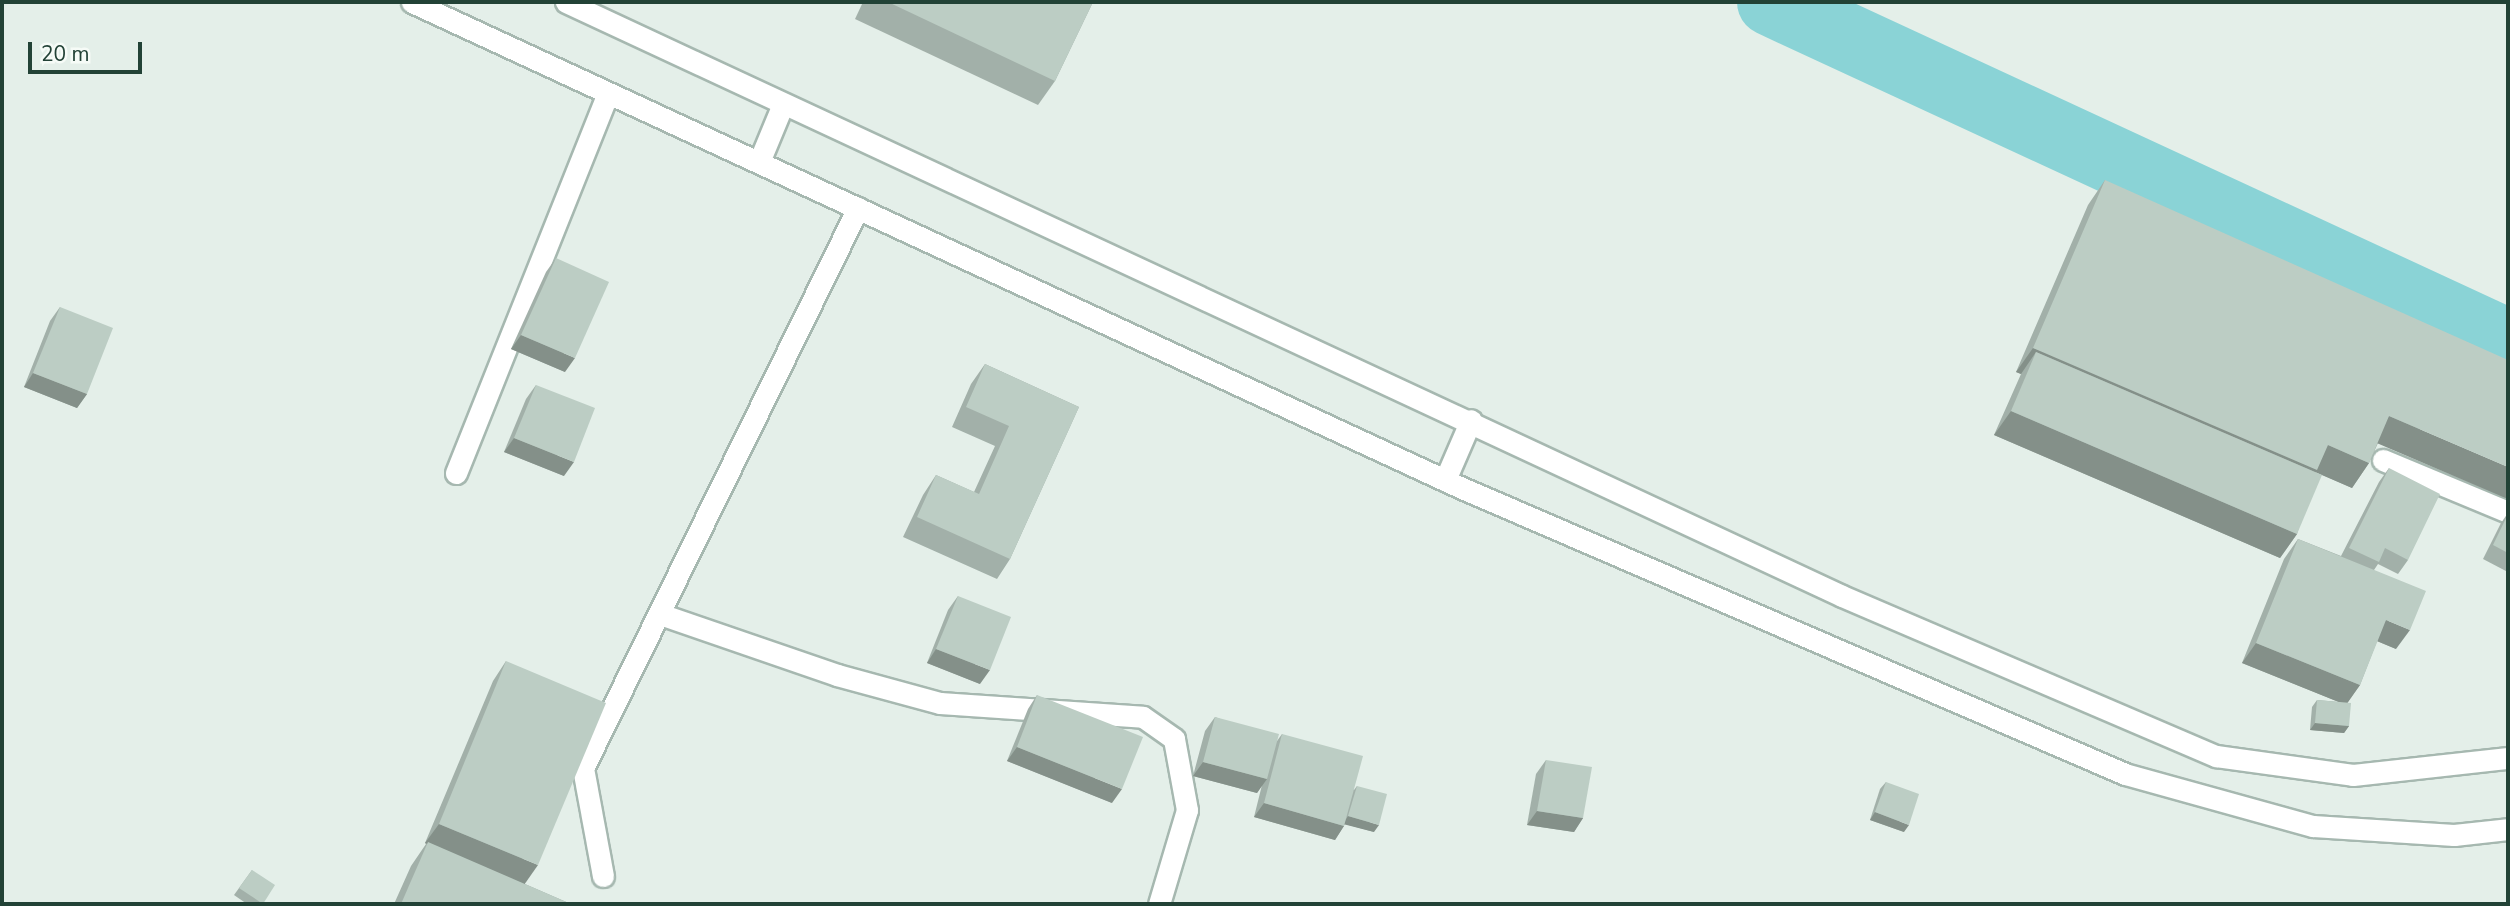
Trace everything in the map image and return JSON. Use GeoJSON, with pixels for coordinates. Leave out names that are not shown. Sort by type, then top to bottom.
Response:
{"type":"FeatureCollection","features":[{"type":"Feature","properties":{"kind":"street"},"geometry":{"type":"LineString","coordinates":[[412,2],[608,93],[762,152],[858,208],[1445,480],[2125,774],[2197,798],[2313,826],[2454,835],[2508,830]]}},
{"type":"Feature","properties":{"kind":"street"},"geometry":{"type":"LineString","coordinates":[[566,2],[781,110],[1842,596],[2216,756],[2353,775],[2508,758]]}},
{"type":"Feature","properties":{"kind":"street"},"geometry":{"type":"LineString","coordinates":[[456,473],[608,93]]}},
{"type":"Feature","properties":{"kind":"street"},"geometry":{"type":"LineString","coordinates":[[762,152],[781,110]]}},
{"type":"Feature","properties":{"kind":"street"},"geometry":{"type":"LineString","coordinates":[[603,876],[583,768],[858,208]]}},
{"type":"Feature","properties":{"kind":"street"},"geometry":{"type":"LineString","coordinates":[[1445,480],[1469,425]]}},
{"type":"Feature","properties":{"kind":"street"},"geometry":{"type":"LineString","coordinates":[[2383,460],[2508,512]]}},
{"type":"Feature","properties":{"kind":"street"},"geometry":{"type":"LineString","coordinates":[[660,614],[837,676],[940,703],[1053,706],[1143,717],[1174,739],[1188,810],[1159,904]]}},
{"type":"Feature","properties":{"kind":"building"},"geometry":{"type":"Polygon","coordinates":[[[888,2],[1093,2],[1055,81],[888,2]]]}},
{"type":"Feature","properties":{"kind":"building"},"geometry":{"type":"Polygon","coordinates":[[[2105,180],[2508,360],[2508,467],[2389,416],[2369,463],[2328,445],[2317,470],[2033,348],[2105,180]]]}},
{"type":"Feature","properties":{"kind":"building"},"geometry":{"type":"Polygon","coordinates":[[[556,258],[609,282],[575,358],[521,335],[556,258]]]}},
{"type":"Feature","properties":{"kind":"building"},"geometry":{"type":"Polygon","coordinates":[[[60,307],[113,328],[87,394],[33,373],[60,307]]]}},
{"type":"Feature","properties":{"kind":"building"},"geometry":{"type":"Polygon","coordinates":[[[2036,352],[2322,475],[2297,534],[2011,411],[2036,352]]]}},
{"type":"Feature","properties":{"kind":"building"},"geometry":{"type":"Polygon","coordinates":[[[985,364],[1079,407],[1010,559],[917,517],[936,475],[979,494],[1009,426],[966,407],[985,364]]]}},
{"type":"Feature","properties":{"kind":"building"},"geometry":{"type":"Polygon","coordinates":[[[536,385],[595,408],[574,462],[514,438],[536,385]]]}},
{"type":"Feature","properties":{"kind":"building"},"geometry":{"type":"Polygon","coordinates":[[[2389,468],[2440,494],[2408,560],[2385,548],[2379,562],[2349,548],[2389,468]]]}},
{"type":"Feature","properties":{"kind":"building"},"geometry":{"type":"Polygon","coordinates":[[[2508,514],[2508,553],[2493,545],[2508,514]]]}},
{"type":"Feature","properties":{"kind":"building"},"geometry":{"type":"Polygon","coordinates":[[[2298,539],[2426,591],[2410,630],[2386,620],[2360,685],[2256,643],[2298,539]]]}},
{"type":"Feature","properties":{"kind":"building"},"geometry":{"type":"Polygon","coordinates":[[[958,596],[1011,617],[990,670],[936,649],[958,596]]]}},
{"type":"Feature","properties":{"kind":"building"},"geometry":{"type":"Polygon","coordinates":[[[506,661],[606,703],[538,865],[439,824],[506,661]]]}},
{"type":"Feature","properties":{"kind":"building"},"geometry":{"type":"Polygon","coordinates":[[[1037,695],[1143,737],[1122,789],[1017,747],[1037,695]]]}},
{"type":"Feature","properties":{"kind":"building"},"geometry":{"type":"Polygon","coordinates":[[[2317,700],[2351,703],[2349,726],[2315,723],[2317,700]]]}},
{"type":"Feature","properties":{"kind":"building"},"geometry":{"type":"Polygon","coordinates":[[[1215,717],[1279,734],[1267,779],[1203,762],[1215,717]]]}},
{"type":"Feature","properties":{"kind":"building"},"geometry":{"type":"Polygon","coordinates":[[[1282,734],[1363,756],[1344,826],[1264,803],[1282,734]]]}},
{"type":"Feature","properties":{"kind":"building"},"geometry":{"type":"Polygon","coordinates":[[[1546,760],[1592,767],[1583,818],[1537,811],[1546,760]]]}},
{"type":"Feature","properties":{"kind":"building"},"geometry":{"type":"Polygon","coordinates":[[[1886,782],[1919,794],[1909,825],[1875,812],[1886,782]]]}},
{"type":"Feature","properties":{"kind":"building"},"geometry":{"type":"Polygon","coordinates":[[[1357,786],[1387,794],[1379,825],[1348,816],[1357,786]]]}},
{"type":"Feature","properties":{"kind":"building"},"geometry":{"type":"Polygon","coordinates":[[[428,842],[571,904],[401,904],[428,842]]]}},
{"type":"Feature","properties":{"kind":"building"},"geometry":{"type":"Polygon","coordinates":[[[252,870],[275,885],[263,904],[239,888],[252,870]]]}},
{"type":"Feature","properties":{"kind":"waterway"},"geometry":{"type":"LineString","coordinates":[[1771,2],[2508,343]]}}]}
